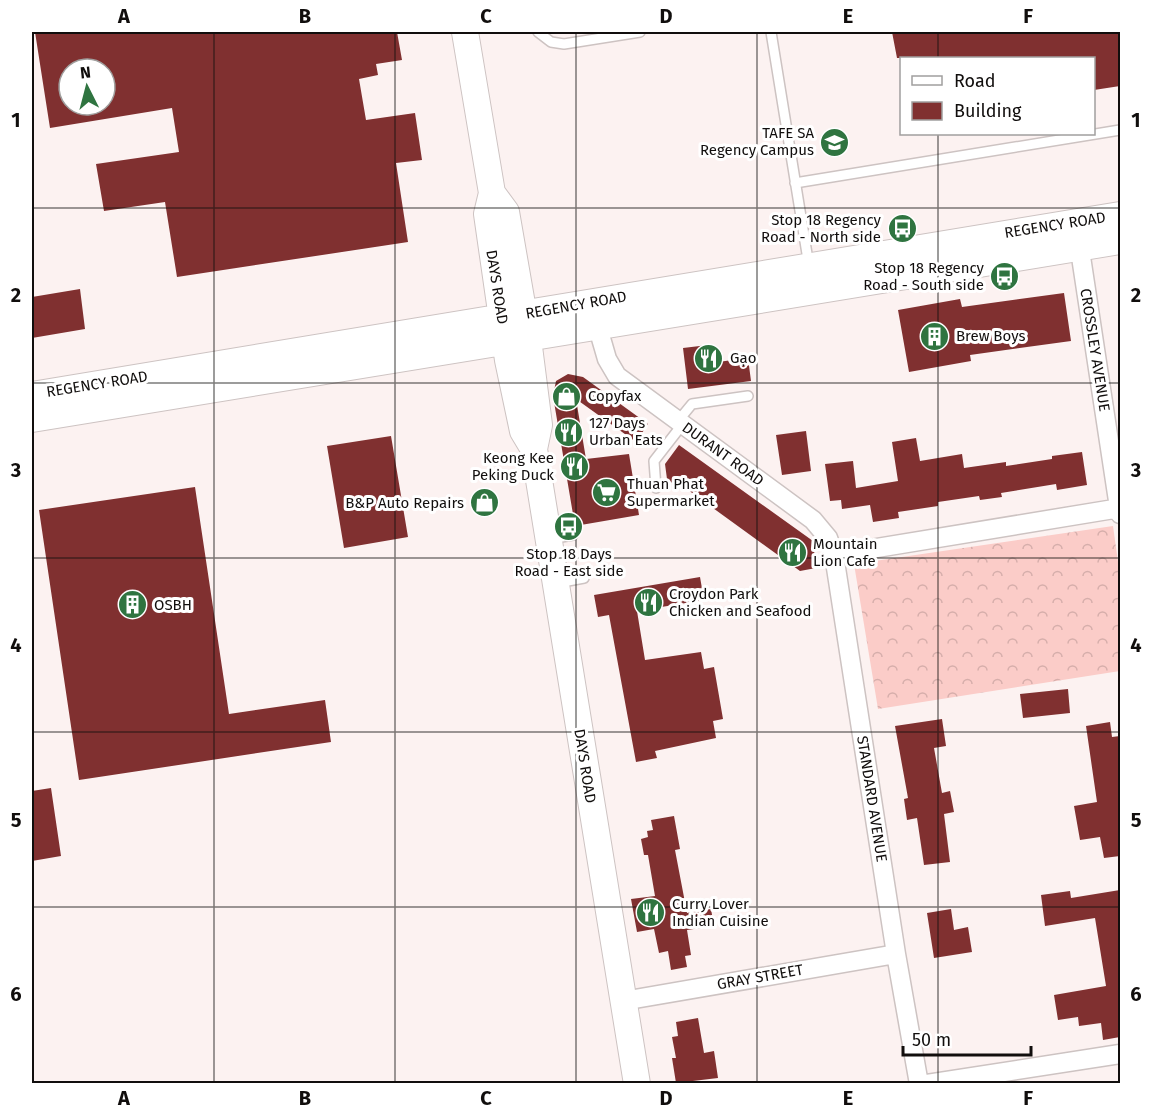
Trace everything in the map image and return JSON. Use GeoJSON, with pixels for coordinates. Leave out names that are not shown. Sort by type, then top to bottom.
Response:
{"type":"FeatureCollection","features":[{"type":"Feature","properties":{"kind":"main road","name":"DAYS ROAD"},"geometry":{"type":"LineString","coordinates":[[465,32],[492,193],[487,214],[517,341],[523,431],[534,449]]}},
{"type":"Feature","properties":{"kind":"main road","name":"REGENCY ROAD"},"geometry":{"type":"LineString","coordinates":[[32,419],[592,329],[811,279],[1076,222],[1120,215]]}},
{"type":"Feature","properties":{"kind":"main road","name":"REGENCY ROAD"},"geometry":{"type":"LineString","coordinates":[[32,395],[512,315],[1079,248],[1120,241]]}},
{"type":"Feature","properties":{"kind":"main road"},"geometry":{"type":"LineString","coordinates":[[534,391],[537,374],[555,348],[592,329]]}},
{"type":"Feature","properties":{"kind":"main road","name":"DAYS ROAD"},"geometry":{"type":"LineString","coordinates":[[517,341],[534,391],[539,425],[534,449],[637,1083]]}},
{"type":"Feature","properties":{"kind":"street","name":"CROSSLEY AVENUE"},"geometry":{"type":"LineString","coordinates":[[1076,222],[1120,510]]}},
{"type":"Feature","properties":{"kind":"street","name":"DURANT ROAD"},"geometry":{"type":"LineString","coordinates":[[592,329],[617,376],[813,520]]}},
{"type":"Feature","properties":{"kind":"street"},"geometry":{"type":"LineString","coordinates":[[834,555],[1120,510]]}},
{"type":"Feature","properties":{"kind":"street","name":"STANDARD AVENUE"},"geometry":{"type":"LineString","coordinates":[[813,520],[828,538],[834,555],[896,954],[919,1083]]}},
{"type":"Feature","properties":{"kind":"street","name":"GRAY STREET"},"geometry":{"type":"LineString","coordinates":[[623,1001],[896,954]]}},
{"type":"Feature","properties":{"kind":"street"},"geometry":{"type":"LineString","coordinates":[[927,1083],[1120,1054]]}},
{"type":"Feature","properties":{"kind":"lane"},"geometry":{"type":"LineString","coordinates":[[538,32],[551,42],[564,44],[640,32]]}},
{"type":"Feature","properties":{"kind":"lane"},"geometry":{"type":"LineString","coordinates":[[771,32],[811,279]]}},
{"type":"Feature","properties":{"kind":"lane"},"geometry":{"type":"LineString","coordinates":[[1095,134],[1120,130]]}},
{"type":"Feature","properties":{"kind":"lane"},"geometry":{"type":"LineString","coordinates":[[795,183],[1089,135]]}},
{"type":"Feature","properties":{"kind":"lane"},"geometry":{"type":"LineString","coordinates":[[656,488],[654,461],[692,404],[748,396]]}},
{"type":"Feature","properties":{"kind":"lane"},"geometry":{"type":"LineString","coordinates":[[548,540],[573,535]]}},
{"type":"Feature","properties":{"kind":"lane"},"geometry":{"type":"LineString","coordinates":[[555,583],[584,578]]}},
{"type":"Feature","properties":{"kind":"green space"},"geometry":{"type":"Polygon","coordinates":[[[1113,526],[1120,576],[1120,671],[878,709],[854,564],[1113,526]]]}},
{"type":"Feature","properties":{"kind":"building"},"geometry":{"type":"Polygon","coordinates":[[[35,32],[397,32],[402,60],[376,64],[378,75],[359,79],[366,120],[415,113],[422,160],[396,163],[408,242],[177,277],[165,202],[104,211],[96,164],[179,152],[172,108],[50,128],[35,32]]]}},
{"type":"Feature","properties":{"kind":"building"},"geometry":{"type":"Polygon","coordinates":[[[892,32],[1120,32],[1120,86],[1095,90],[1095,57],[897,58],[892,32]]]}},
{"type":"Feature","properties":{"kind":"building"},"geometry":{"type":"Polygon","coordinates":[[[80,289],[85,329],[32,338],[32,297],[80,289]]]}},
{"type":"Feature","properties":{"kind":"building"},"geometry":{"type":"Polygon","coordinates":[[[1064,293],[1071,341],[970,355],[971,361],[909,372],[898,310],[960,299],[962,307],[1064,293]]]}},
{"type":"Feature","properties":{"kind":"building"},"geometry":{"type":"Polygon","coordinates":[[[708,345],[710,363],[748,358],[751,381],[688,389],[683,348],[708,345]]]}},
{"type":"Feature","properties":{"kind":"building"},"geometry":{"type":"Polygon","coordinates":[[[568,374],[583,377],[648,424],[636,442],[576,399],[586,459],[629,454],[639,515],[575,526],[553,396],[556,381],[568,374]]]}},
{"type":"Feature","properties":{"kind":"building"},"geometry":{"type":"Polygon","coordinates":[[[806,431],[811,471],[782,475],[776,435],[806,431]]]}},
{"type":"Feature","properties":{"kind":"building"},"geometry":{"type":"Polygon","coordinates":[[[391,436],[408,537],[344,548],[327,446],[391,436]]]}},
{"type":"Feature","properties":{"kind":"building"},"geometry":{"type":"Polygon","coordinates":[[[916,438],[920,461],[962,454],[964,468],[1006,462],[1006,466],[1082,452],[1087,485],[1057,490],[1056,484],[1001,493],[1002,497],[980,500],[979,496],[938,502],[938,506],[898,512],[899,518],[873,522],[870,505],[842,509],[841,500],[830,501],[825,464],[853,461],[856,488],[898,481],[892,442],[916,438]]]}},
{"type":"Feature","properties":{"kind":"building"},"geometry":{"type":"Polygon","coordinates":[[[679,445],[813,541],[816,568],[800,571],[677,482],[675,485],[667,479],[665,464],[679,445]]]}},
{"type":"Feature","properties":{"kind":"building","name":"OSBH"},"geometry":{"type":"Polygon","coordinates":[[[195,487],[229,714],[325,700],[331,742],[79,780],[39,510],[195,487]]]}},
{"type":"Feature","properties":{"kind":"building"},"geometry":{"type":"Polygon","coordinates":[[[700,577],[704,600],[637,611],[645,660],[701,652],[704,669],[714,667],[723,719],[713,721],[716,738],[655,751],[657,758],[636,762],[609,615],[598,617],[594,595],[700,577]]]}},
{"type":"Feature","properties":{"kind":"building"},"geometry":{"type":"Polygon","coordinates":[[[1068,689],[1070,713],[1023,718],[1020,694],[1068,689]]]}},
{"type":"Feature","properties":{"kind":"building"},"geometry":{"type":"Polygon","coordinates":[[[942,719],[946,746],[934,748],[942,793],[950,791],[954,812],[944,814],[950,862],[924,865],[917,818],[907,820],[904,799],[908,798],[895,726],[942,719]]]}},
{"type":"Feature","properties":{"kind":"building"},"geometry":{"type":"Polygon","coordinates":[[[1110,722],[1112,737],[1120,736],[1120,856],[1104,858],[1100,837],[1080,840],[1074,806],[1097,802],[1086,726],[1110,722]]]}},
{"type":"Feature","properties":{"kind":"building"},"geometry":{"type":"Polygon","coordinates":[[[51,788],[61,856],[32,861],[32,791],[51,788]]]}},
{"type":"Feature","properties":{"kind":"building"},"geometry":{"type":"Polygon","coordinates":[[[674,816],[680,849],[675,850],[687,913],[711,909],[714,926],[687,930],[691,955],[685,956],[687,967],[671,970],[668,951],[659,953],[654,929],[637,932],[631,899],[655,896],[648,855],[644,855],[641,839],[648,837],[647,831],[653,830],[651,820],[674,816]]]}},
{"type":"Feature","properties":{"kind":"building"},"geometry":{"type":"Polygon","coordinates":[[[1120,890],[1120,1037],[1103,1040],[1101,1023],[1079,1026],[1078,1017],[1058,1020],[1054,995],[1106,986],[1095,918],[1045,926],[1041,895],[1070,891],[1071,898],[1120,890]]]}},
{"type":"Feature","properties":{"kind":"building"},"geometry":{"type":"Polygon","coordinates":[[[951,909],[954,930],[968,927],[972,952],[934,958],[927,913],[951,909]]]}},
{"type":"Feature","properties":{"kind":"building"},"geometry":{"type":"Polygon","coordinates":[[[698,1018],[704,1053],[714,1051],[718,1078],[676,1083],[672,1058],[676,1058],[672,1037],[678,1036],[676,1022],[698,1018]]]}},
{"type":"Feature","properties":{"kind":"place","name":"TAFE SA Regency Campus"},"geometry":{"type":"Point","coordinates":[835,142]}},
{"type":"Feature","properties":{"kind":"place","name":"Stop 18 Regency Road - North side"},"geometry":{"type":"Point","coordinates":[902,229]}},
{"type":"Feature","properties":{"kind":"place","name":"Stop 18 Regency Road - South side"},"geometry":{"type":"Point","coordinates":[1005,277]}},
{"type":"Feature","properties":{"kind":"place","name":"Brew Boys"},"geometry":{"type":"Point","coordinates":[935,336]}},
{"type":"Feature","properties":{"kind":"place","name":"Gạo"},"geometry":{"type":"Point","coordinates":[709,358]}},
{"type":"Feature","properties":{"kind":"place","name":"Copyfax"},"geometry":{"type":"Point","coordinates":[567,396]}},
{"type":"Feature","properties":{"kind":"place","name":"127 Days Urban Eats"},"geometry":{"type":"Point","coordinates":[568,432]}},
{"type":"Feature","properties":{"kind":"place","name":"Keong Kee Peking Duck"},"geometry":{"type":"Point","coordinates":[575,467]}},
{"type":"Feature","properties":{"kind":"place","name":"Thuan Phat Supermarket"},"geometry":{"type":"Point","coordinates":[606,493]}},
{"type":"Feature","properties":{"kind":"place","name":"B&P Auto Repairs"},"geometry":{"type":"Point","coordinates":[485,503]}},
{"type":"Feature","properties":{"kind":"place","name":"Stop 18 Days Road - East side"},"geometry":{"type":"Point","coordinates":[569,527]}},
{"type":"Feature","properties":{"kind":"place","name":"Mountain Lion Cafe"},"geometry":{"type":"Point","coordinates":[792,553]}},
{"type":"Feature","properties":{"kind":"place","name":"Croydon Park Chicken and Seafood"},"geometry":{"type":"Point","coordinates":[648,603]}},
{"type":"Feature","properties":{"kind":"place","name":"OSBH"},"geometry":{"type":"Point","coordinates":[133,605]}},
{"type":"Feature","properties":{"kind":"place","name":"Curry Lover Indian Cuisine"},"geometry":{"type":"Point","coordinates":[651,913]}}]}
